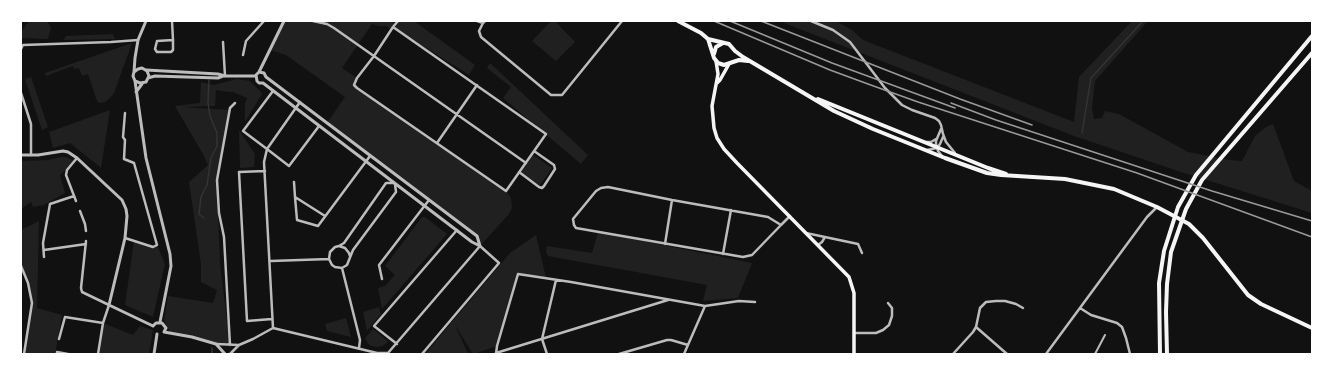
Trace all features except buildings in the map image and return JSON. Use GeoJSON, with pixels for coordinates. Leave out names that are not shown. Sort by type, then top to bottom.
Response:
{"type":"FeatureCollection","features":[{"type":"Feature","properties":{"kind":"main road"},"geometry":{"type":"LineString","coordinates":[[678,21],[708,39],[730,44],[735,51],[752,62],[834,111],[945,158],[987,173],[1065,179],[1114,189],[1157,207],[1189,224],[1203,238],[1248,295],[1261,304],[1312,328]]}},
{"type":"Feature","properties":{"kind":"main road"},"geometry":{"type":"LineString","coordinates":[[1160,354],[1159,283],[1164,251],[1178,207],[1196,175],[1312,36]]}},
{"type":"Feature","properties":{"kind":"main road"},"geometry":{"type":"LineString","coordinates":[[708,39],[716,61],[718,74],[712,106],[714,128],[717,138],[733,159],[849,277],[854,293],[854,354]]}},
{"type":"Feature","properties":{"kind":"main road"},"geometry":{"type":"LineString","coordinates":[[714,56],[716,47],[724,43]]}},
{"type":"Feature","properties":{"kind":"main road"},"geometry":{"type":"LineString","coordinates":[[717,83],[735,57],[735,51]]}},
{"type":"Feature","properties":{"kind":"main road"},"geometry":{"type":"LineString","coordinates":[[1167,354],[1166,312],[1170,265],[1172,252],[1186,209],[1202,180],[1312,53]]}},
{"type":"Feature","properties":{"kind":"main road"},"geometry":{"type":"LineString","coordinates":[[716,61],[721,64],[745,60],[752,62]]}},
{"type":"Feature","properties":{"kind":"main road"},"geometry":{"type":"LineString","coordinates":[[806,94],[961,158],[988,168],[1017,176]]}},
{"type":"Feature","properties":{"kind":"street"},"geometry":{"type":"LineString","coordinates":[[146,21],[138,40],[134,58],[133,76],[146,158],[170,254],[171,266],[160,322],[156,323],[154,354]]}},
{"type":"Feature","properties":{"kind":"street"},"geometry":{"type":"LineString","coordinates":[[172,21],[173,40],[173,50],[171,52],[157,52],[155,49],[157,41],[173,40]]}},
{"type":"Feature","properties":{"kind":"street"},"geometry":{"type":"LineString","coordinates":[[243,55],[246,41],[264,21]]}},
{"type":"Feature","properties":{"kind":"street"},"geometry":{"type":"LineString","coordinates":[[134,58],[140,68],[146,70],[218,74],[225,76],[255,76],[259,72],[284,21]]}},
{"type":"Feature","properties":{"kind":"street"},"geometry":{"type":"LineString","coordinates":[[313,21],[326,24],[334,28],[526,163]]}},
{"type":"Feature","properties":{"kind":"street"},"geometry":{"type":"LineString","coordinates":[[393,27],[546,134],[506,191],[356,88],[354,85],[357,78],[374,56],[393,27],[398,21]]}},
{"type":"Feature","properties":{"kind":"street"},"geometry":{"type":"LineString","coordinates":[[477,21],[484,22],[479,31],[481,37],[551,95],[562,95],[622,21]]}},
{"type":"Feature","properties":{"kind":"street"},"geometry":{"type":"LineString","coordinates":[[811,21],[833,30],[850,42],[885,88],[902,105],[935,118],[941,125],[943,134],[950,148],[961,158]]}},
{"type":"Feature","properties":{"kind":"street"},"geometry":{"type":"LineString","coordinates":[[21,49],[23,45],[138,40]]}},
{"type":"Feature","properties":{"kind":"street"},"geometry":{"type":"LineString","coordinates":[[223,42],[225,76]]}},
{"type":"Feature","properties":{"kind":"street"},"geometry":{"type":"LineString","coordinates":[[134,72],[140,68]]}},
{"type":"Feature","properties":{"kind":"street"},"geometry":{"type":"LineString","coordinates":[[146,70],[148,78]]}},
{"type":"Feature","properties":{"kind":"street"},"geometry":{"type":"LineString","coordinates":[[259,72],[264,73],[266,77],[477,236],[480,246]]}},
{"type":"Feature","properties":{"kind":"street"},"geometry":{"type":"LineString","coordinates":[[136,92],[148,78],[155,76],[218,78],[225,76]]}},
{"type":"Feature","properties":{"kind":"street"},"geometry":{"type":"LineString","coordinates":[[255,76],[256,81],[263,83],[472,242],[480,246],[499,263],[422,354]]}},
{"type":"Feature","properties":{"kind":"street"},"geometry":{"type":"LineString","coordinates":[[263,83],[266,77]]}},
{"type":"Feature","properties":{"kind":"street"},"geometry":{"type":"LineString","coordinates":[[135,81],[142,84]]}},
{"type":"Feature","properties":{"kind":"street"},"geometry":{"type":"LineString","coordinates":[[437,143],[476,85]]}},
{"type":"Feature","properties":{"kind":"street"},"geometry":{"type":"LineString","coordinates":[[273,91],[243,131],[289,166],[319,126]]}},
{"type":"Feature","properties":{"kind":"street"},"geometry":{"type":"LineString","coordinates":[[21,93],[31,124],[31,156]]}},
{"type":"Feature","properties":{"kind":"street"},"geometry":{"type":"LineString","coordinates":[[273,328],[271,261],[264,162],[267,149],[300,102]]}},
{"type":"Feature","properties":{"kind":"street"},"geometry":{"type":"LineString","coordinates":[[230,344],[224,237],[219,213],[217,180],[230,108],[234,103]]}},
{"type":"Feature","properties":{"kind":"street"},"geometry":{"type":"LineString","coordinates":[[125,238],[153,247],[157,245],[134,163],[124,159],[125,140],[123,137],[126,113]]}},
{"type":"Feature","properties":{"kind":"street"},"geometry":{"type":"LineString","coordinates":[[942,129],[936,141],[937,148],[941,155],[945,158]]}},
{"type":"Feature","properties":{"kind":"street"},"geometry":{"type":"LineString","coordinates":[[925,150],[934,150],[937,148],[943,134]]}},
{"type":"Feature","properties":{"kind":"street"},"geometry":{"type":"LineString","coordinates":[[922,142],[931,142],[938,137]]}},
{"type":"Feature","properties":{"kind":"street"},"geometry":{"type":"LineString","coordinates":[[21,156],[31,156],[63,150],[68,152],[122,200],[126,209],[127,216],[125,238],[109,305],[103,323],[98,354]]}},
{"type":"Feature","properties":{"kind":"street"},"geometry":{"type":"LineString","coordinates":[[519,172],[539,187],[542,188],[544,186],[555,169],[554,165],[534,151]]}},
{"type":"Feature","properties":{"kind":"street"},"geometry":{"type":"LineString","coordinates":[[294,182],[297,220],[318,226],[370,156]]}},
{"type":"Feature","properties":{"kind":"street"},"geometry":{"type":"LineString","coordinates":[[76,158],[67,170],[66,175],[76,201]]}},
{"type":"Feature","properties":{"kind":"street"},"geometry":{"type":"LineString","coordinates":[[264,171],[239,172],[247,321],[272,319]]}},
{"type":"Feature","properties":{"kind":"street"},"geometry":{"type":"LineString","coordinates":[[395,183],[386,183],[344,243],[335,247],[330,252],[329,259],[332,265],[342,268],[349,262],[350,256],[354,250],[396,192],[395,183],[399,178]]}},
{"type":"Feature","properties":{"kind":"street"},"geometry":{"type":"LineString","coordinates":[[782,225],[768,217],[615,188],[602,188],[596,191],[573,219],[576,228],[743,257],[752,254],[782,225],[790,216]]}},
{"type":"Feature","properties":{"kind":"street"},"geometry":{"type":"LineString","coordinates":[[44,256],[43,243],[50,204],[74,196]]}},
{"type":"Feature","properties":{"kind":"street"},"geometry":{"type":"LineString","coordinates":[[295,197],[325,216]]}},
{"type":"Feature","properties":{"kind":"street"},"geometry":{"type":"LineString","coordinates":[[382,280],[379,265],[429,200]]}},
{"type":"Feature","properties":{"kind":"street"},"geometry":{"type":"LineString","coordinates":[[664,244],[672,200]]}},
{"type":"Feature","properties":{"kind":"street"},"geometry":{"type":"LineString","coordinates":[[1046,354],[1147,217],[1157,207]]}},
{"type":"Feature","properties":{"kind":"street"},"geometry":{"type":"LineString","coordinates":[[723,254],[731,210]]}},
{"type":"Feature","properties":{"kind":"street"},"geometry":{"type":"LineString","coordinates":[[80,211],[86,231]]}},
{"type":"Feature","properties":{"kind":"street"},"geometry":{"type":"LineString","coordinates":[[397,344],[374,326],[457,230]]}},
{"type":"Feature","properties":{"kind":"street"},"geometry":{"type":"LineString","coordinates":[[806,233],[858,244],[862,253]]}},
{"type":"Feature","properties":{"kind":"street"},"geometry":{"type":"LineString","coordinates":[[813,241],[818,235]]}},
{"type":"Feature","properties":{"kind":"street"},"geometry":{"type":"LineString","coordinates":[[817,246],[825,237]]}},
{"type":"Feature","properties":{"kind":"street"},"geometry":{"type":"LineString","coordinates":[[44,250],[86,242],[81,288],[82,292],[161,334],[164,332],[192,337],[216,344],[239,345]]}},
{"type":"Feature","properties":{"kind":"street"},"geometry":{"type":"LineString","coordinates":[[339,246],[345,248],[350,253],[350,256]]}},
{"type":"Feature","properties":{"kind":"street"},"geometry":{"type":"LineString","coordinates":[[230,354],[239,345],[273,328],[377,353],[389,353],[480,246]]}},
{"type":"Feature","properties":{"kind":"street"},"geometry":{"type":"LineString","coordinates":[[271,261],[329,259]]}},
{"type":"Feature","properties":{"kind":"street"},"geometry":{"type":"LineString","coordinates":[[21,266],[30,289],[32,303],[24,354]]}},
{"type":"Feature","properties":{"kind":"street"},"geometry":{"type":"LineString","coordinates":[[342,268],[360,340],[359,348]]}},
{"type":"Feature","properties":{"kind":"street"},"geometry":{"type":"LineString","coordinates":[[496,354],[518,274],[705,306],[739,301],[755,302]]}},
{"type":"Feature","properties":{"kind":"street"},"geometry":{"type":"LineString","coordinates":[[546,354],[542,339],[556,280]]}},
{"type":"Feature","properties":{"kind":"street"},"geometry":{"type":"LineString","coordinates":[[496,354],[668,300]]}},
{"type":"Feature","properties":{"kind":"street"},"geometry":{"type":"LineString","coordinates":[[953,354],[973,332],[976,327],[980,308],[986,302],[1005,301],[1023,308]]}},
{"type":"Feature","properties":{"kind":"street"},"geometry":{"type":"LineString","coordinates":[[854,334],[876,333],[884,330],[889,325],[892,316],[892,308],[888,303]]}},
{"type":"Feature","properties":{"kind":"street"},"geometry":{"type":"LineString","coordinates":[[684,354],[705,306]]}},
{"type":"Feature","properties":{"kind":"street"},"geometry":{"type":"LineString","coordinates":[[1080,308],[1091,315],[1122,326],[1130,354]]}},
{"type":"Feature","properties":{"kind":"street"},"geometry":{"type":"LineString","coordinates":[[59,339],[65,316],[103,323]]}},
{"type":"Feature","properties":{"kind":"street"},"geometry":{"type":"LineString","coordinates":[[160,322],[165,326],[164,332]]}},
{"type":"Feature","properties":{"kind":"street"},"geometry":{"type":"LineString","coordinates":[[976,327],[1007,354]]}},
{"type":"Feature","properties":{"kind":"street"},"geometry":{"type":"LineString","coordinates":[[1095,354],[1105,335]]}},
{"type":"Feature","properties":{"kind":"street"},"geometry":{"type":"LineString","coordinates":[[619,354],[667,340],[688,346]]}},
{"type":"Feature","properties":{"kind":"street"},"geometry":{"type":"LineString","coordinates":[[216,344],[225,354]]}},
{"type":"Feature","properties":{"kind":"street"},"geometry":{"type":"LineString","coordinates":[[56,354],[57,352],[68,354]]}},
{"type":"Feature","properties":{"kind":"shaded area"},"geometry":{"type":"Polygon","coordinates":[[[29,21],[47,21],[51,27],[48,39],[21,38],[21,32],[29,21]]]}},
{"type":"Feature","properties":{"kind":"shaded area"},"geometry":{"type":"Polygon","coordinates":[[[284,21],[392,21],[395,25],[391,30],[387,26],[372,24],[342,68],[357,78],[354,85],[506,191],[511,198],[512,208],[509,214],[480,246],[477,236],[327,123],[345,97],[286,55],[270,50],[284,21]]]}},
{"type":"Feature","properties":{"kind":"shaded area"},"geometry":{"type":"Polygon","coordinates":[[[399,21],[414,21],[475,65],[469,75],[395,28],[399,21]]]}},
{"type":"Feature","properties":{"kind":"shaded area"},"geometry":{"type":"Polygon","coordinates":[[[551,21],[555,21],[575,42],[556,61],[532,41],[551,21]]]}},
{"type":"Feature","properties":{"kind":"shaded area"},"geometry":{"type":"Polygon","coordinates":[[[779,21],[836,21],[852,30],[863,40],[1074,122],[1079,77],[1132,21],[1148,21],[1095,81],[1092,108],[1094,119],[1102,118],[1105,111],[1119,114],[1188,152],[1242,161],[1255,136],[1266,127],[1273,124],[1294,181],[1312,191],[1312,213],[1178,171],[1074,136],[779,21]]]}},
{"type":"Feature","properties":{"kind":"shaded area"},"geometry":{"type":"Polygon","coordinates":[[[113,34],[115,39],[63,40],[66,36],[113,34]]]}},
{"type":"Feature","properties":{"kind":"shaded area"},"geometry":{"type":"Polygon","coordinates":[[[132,43],[114,93],[105,102],[99,103],[97,101],[88,74],[82,76],[79,68],[74,69],[73,66],[46,76],[45,73],[132,43]]]}},
{"type":"Feature","properties":{"kind":"shaded area"},"geometry":{"type":"Polygon","coordinates":[[[490,63],[588,155],[581,164],[503,98],[511,87],[487,68],[490,63]]]}},
{"type":"Feature","properties":{"kind":"shaded area"},"geometry":{"type":"Polygon","coordinates":[[[31,77],[48,127],[42,130],[25,79],[31,77]]]}},
{"type":"Feature","properties":{"kind":"shaded area"},"geometry":{"type":"Polygon","coordinates":[[[237,79],[250,81],[262,94],[245,122],[245,104],[247,98],[233,92],[216,90],[215,106],[183,107],[230,110],[217,180],[220,264],[230,345],[216,344],[170,333],[164,320],[168,296],[213,303],[217,290],[201,282],[201,264],[189,182],[208,165],[175,106],[200,103],[201,82],[214,85],[237,79]]]}},
{"type":"Feature","properties":{"kind":"shaded area"},"geometry":{"type":"Polygon","coordinates":[[[110,110],[101,168],[70,143],[53,148],[49,132],[110,110]]]}},
{"type":"Feature","properties":{"kind":"shaded area"},"geometry":{"type":"Polygon","coordinates":[[[239,130],[255,154],[254,167],[240,168],[239,130]]]}},
{"type":"Feature","properties":{"kind":"shaded area"},"geometry":{"type":"Polygon","coordinates":[[[533,155],[552,168],[540,185],[521,173],[533,155]]]}},
{"type":"Feature","properties":{"kind":"shaded area"},"geometry":{"type":"Polygon","coordinates":[[[66,157],[74,161],[60,175],[65,193],[44,205],[33,207],[31,202],[21,209],[21,161],[48,160],[66,157]]]}},
{"type":"Feature","properties":{"kind":"shaded area"},"geometry":{"type":"Polygon","coordinates":[[[422,217],[425,217],[447,234],[382,309],[378,288],[385,286],[395,275],[385,266],[422,217]]]}},
{"type":"Feature","properties":{"kind":"shaded area"},"geometry":{"type":"Polygon","coordinates":[[[39,221],[37,308],[62,315],[55,354],[24,354],[30,315],[30,289],[21,266],[21,230],[39,221]]]}},
{"type":"Feature","properties":{"kind":"shaded area"},"geometry":{"type":"Polygon","coordinates":[[[598,232],[752,263],[738,298],[703,301],[707,285],[548,256],[546,252],[547,246],[592,253],[598,232]]]}},
{"type":"Feature","properties":{"kind":"shaded area"},"geometry":{"type":"Polygon","coordinates":[[[536,235],[546,278],[518,274],[497,346],[473,354],[455,325],[468,354],[425,354],[510,253],[536,235]]]}},
{"type":"Feature","properties":{"kind":"shaded area"},"geometry":{"type":"Polygon","coordinates":[[[134,241],[153,247],[157,245],[165,264],[153,317],[125,305],[134,241]]]}},
{"type":"Feature","properties":{"kind":"shaded area"},"geometry":{"type":"Polygon","coordinates":[[[379,307],[381,314],[367,331],[363,312],[379,307]]]}},
{"type":"Feature","properties":{"kind":"shaded area"},"geometry":{"type":"Polygon","coordinates":[[[346,318],[351,337],[327,331],[325,324],[346,318]]]}},
{"type":"Feature","properties":{"kind":"shaded area"},"geometry":{"type":"Polygon","coordinates":[[[103,323],[133,335],[140,326],[153,330],[149,354],[97,354],[103,323]]]}},
{"type":"Feature","properties":{"kind":"shaded area"},"geometry":{"type":"Polygon","coordinates":[[[373,329],[388,341],[386,344],[377,347],[371,346],[367,342],[365,338],[373,329]]]}},
{"type":"Feature","properties":{"kind":"waterway"},"geometry":{"type":"LineString","coordinates":[[1082,133],[1091,78],[1143,21]]}},
{"type":"Feature","properties":{"kind":"waterway"},"geometry":{"type":"LineString","coordinates":[[204,218],[199,214],[201,197],[207,185],[211,158],[217,146],[217,133],[210,116],[208,103],[209,80]]}},
{"type":"Feature","properties":{"kind":"waterway"},"geometry":{"type":"LineString","coordinates":[[212,348],[212,354]]}},
{"type":"Feature","properties":{"kind":"railway"},"geometry":{"type":"LineString","coordinates":[[714,21],[830,70],[868,84],[918,102],[1137,173],[1312,237]]}},
{"type":"Feature","properties":{"kind":"railway"},"geometry":{"type":"LineString","coordinates":[[730,21],[832,63],[955,108]]}},
{"type":"Feature","properties":{"kind":"railway"},"geometry":{"type":"LineString","coordinates":[[761,21],[960,99],[1032,125]]}},
{"type":"Feature","properties":{"kind":"railway"},"geometry":{"type":"LineString","coordinates":[[951,103],[996,120],[1212,191],[1312,221]]}}]}
